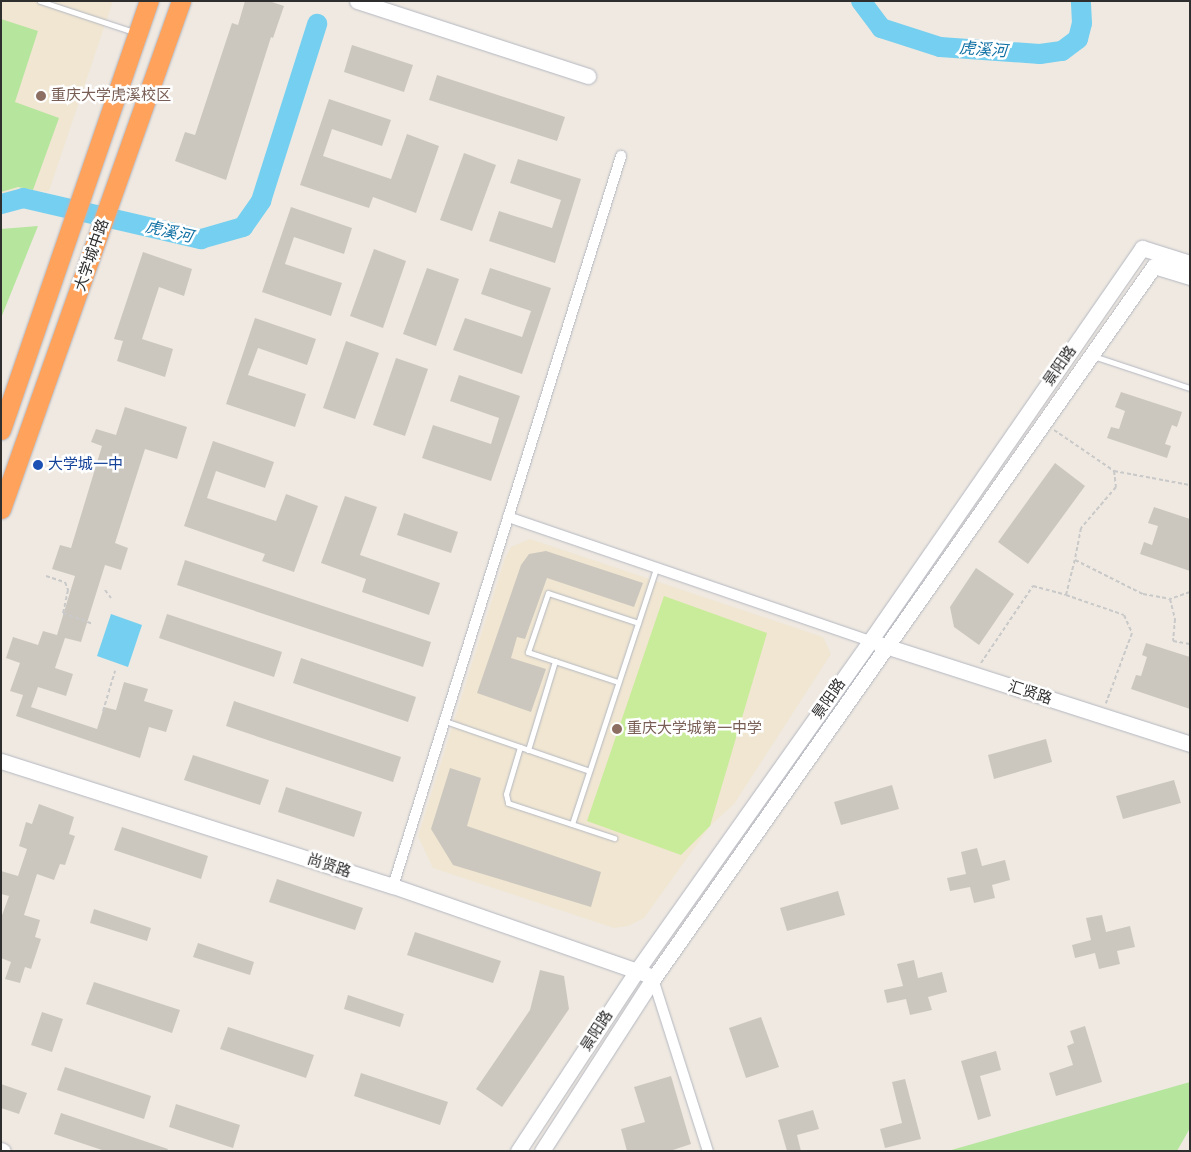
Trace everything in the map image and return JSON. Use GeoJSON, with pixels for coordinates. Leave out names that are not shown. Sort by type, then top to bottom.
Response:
{"type":"FeatureCollection","features":[{"type":"Feature","properties":{"kind":"highway","name":"大学城中路"},"geometry":{"type":"LineString","coordinates":[[1,430],[149,1]]}},
{"type":"Feature","properties":{"kind":"highway","name":"大学城中路"},"geometry":{"type":"LineString","coordinates":[[1,509],[181,1]]}},
{"type":"Feature","properties":{"kind":"main road"},"geometry":{"type":"LineString","coordinates":[[356,1],[588,76]]}},
{"type":"Feature","properties":{"kind":"main road","name":"景阳路"},"geometry":{"type":"LineString","coordinates":[[518,1151],[638,969],[870,641],[1142,248],[1190,263]]}},
{"type":"Feature","properties":{"kind":"main road","name":"景阳路"},"geometry":{"type":"LineString","coordinates":[[542,1151],[653,979],[1154,266],[1190,278]]}},
{"type":"Feature","properties":{"kind":"main road","name":"汇贤路"},"geometry":{"type":"LineString","coordinates":[[870,641],[1190,744]]}},
{"type":"Feature","properties":{"kind":"main road","name":"尚贤路"},"geometry":{"type":"LineString","coordinates":[[1,760],[393,886],[638,969],[653,979]]}},
{"type":"Feature","properties":{"kind":"street"},"geometry":{"type":"LineString","coordinates":[[393,886],[621,156]]}},
{"type":"Feature","properties":{"kind":"street"},"geometry":{"type":"LineString","coordinates":[[508,518],[870,641]]}},
{"type":"Feature","properties":{"kind":"street"},"geometry":{"type":"LineString","coordinates":[[653,979],[708,1151]]}},
{"type":"Feature","properties":{"kind":"lane"},"geometry":{"type":"LineString","coordinates":[[40,1],[138,33]]}},
{"type":"Feature","properties":{"kind":"lane"},"geometry":{"type":"LineString","coordinates":[[1090,355],[1190,388]]}},
{"type":"Feature","properties":{"kind":"lane"},"geometry":{"type":"LineString","coordinates":[[572,824],[656,568]]}},
{"type":"Feature","properties":{"kind":"lane"},"geometry":{"type":"LineString","coordinates":[[618,682],[528,652],[548,593],[638,622]]}},
{"type":"Feature","properties":{"kind":"lane"},"geometry":{"type":"LineString","coordinates":[[528,750],[555,661]]}},
{"type":"Feature","properties":{"kind":"lane"},"geometry":{"type":"LineString","coordinates":[[444,721],[589,771]]}},
{"type":"Feature","properties":{"kind":"lane"},"geometry":{"type":"LineString","coordinates":[[520,747],[506,794],[508,803],[614,838]]}},
{"type":"Feature","properties":{"kind":"path"},"geometry":{"type":"LineString","coordinates":[[1054,430],[1114,471],[1190,485]]}},
{"type":"Feature","properties":{"kind":"path"},"geometry":{"type":"LineString","coordinates":[[1066,595],[1081,528],[1116,487],[1114,471]]}},
{"type":"Feature","properties":{"kind":"path"},"geometry":{"type":"LineString","coordinates":[[1075,560],[1143,594],[1170,599],[1190,592]]}},
{"type":"Feature","properties":{"kind":"path"},"geometry":{"type":"LineString","coordinates":[[46,576],[64,582],[68,590],[62,613],[93,624]]}},
{"type":"Feature","properties":{"kind":"path"},"geometry":{"type":"LineString","coordinates":[[973,675],[1033,586],[1066,595],[1124,615],[1132,633],[1102,716]]}},
{"type":"Feature","properties":{"kind":"path"},"geometry":{"type":"LineString","coordinates":[[106,590],[111,598]]}},
{"type":"Feature","properties":{"kind":"path"},"geometry":{"type":"LineString","coordinates":[[1170,599],[1175,619],[1173,641],[1190,644]]}},
{"type":"Feature","properties":{"kind":"path"},"geometry":{"type":"LineString","coordinates":[[103,711],[115,672]]}},
{"type":"Feature","properties":{"kind":"shaded area","name":"重庆大学虎溪校区"},"geometry":{"type":"Polygon","coordinates":[[[1,1],[113,1],[49,191],[19,192],[1,197],[1,1]]]}},
{"type":"Feature","properties":{"kind":"shaded area","name":"重庆大学城第一中学"},"geometry":{"type":"Polygon","coordinates":[[[530,539],[823,637],[831,654],[734,804],[710,826],[644,918],[628,926],[614,928],[433,868],[418,836],[505,558],[511,547],[530,539]]]}},
{"type":"Feature","properties":{"kind":"green space"},"geometry":{"type":"Polygon","coordinates":[[[1,19],[38,31],[15,102],[59,118],[33,190],[18,187],[1,192],[1,19]]]}},
{"type":"Feature","properties":{"kind":"green space"},"geometry":{"type":"Polygon","coordinates":[[[38,226],[1,318],[1,229],[38,226]]]}},
{"type":"Feature","properties":{"kind":"green space"},"geometry":{"type":"Polygon","coordinates":[[[664,596],[767,633],[710,826],[681,855],[587,821],[664,596]]]}},
{"type":"Feature","properties":{"kind":"green space"},"geometry":{"type":"Polygon","coordinates":[[[1190,1082],[1190,1128],[1177,1151],[948,1151],[1190,1082]]]}},
{"type":"Feature","properties":{"kind":"water"},"geometry":{"type":"Polygon","coordinates":[[[111,614],[142,625],[128,667],[97,656],[111,614]]]}},
{"type":"Feature","properties":{"kind":"building"},"geometry":{"type":"Polygon","coordinates":[[[245,1],[269,1],[284,6],[273,38],[271,37],[226,180],[175,161],[185,132],[195,135],[232,23],[238,25],[245,1]]]}},
{"type":"Feature","properties":{"kind":"building"},"geometry":{"type":"Polygon","coordinates":[[[352,45],[413,65],[404,92],[344,72],[352,45]]]}},
{"type":"Feature","properties":{"kind":"building"},"geometry":{"type":"Polygon","coordinates":[[[437,75],[565,117],[557,141],[429,100],[437,75]]]}},
{"type":"Feature","properties":{"kind":"building"},"geometry":{"type":"Polygon","coordinates":[[[329,99],[391,120],[382,146],[332,129],[323,156],[391,179],[407,134],[439,146],[416,213],[373,197],[369,208],[300,185],[329,99]]]}},
{"type":"Feature","properties":{"kind":"building"},"geometry":{"type":"Polygon","coordinates":[[[464,153],[496,165],[472,231],[440,220],[464,153]]]}},
{"type":"Feature","properties":{"kind":"building"},"geometry":{"type":"Polygon","coordinates":[[[518,159],[581,179],[555,263],[489,241],[499,211],[552,228],[561,200],[510,183],[518,159]]]}},
{"type":"Feature","properties":{"kind":"building"},"geometry":{"type":"Polygon","coordinates":[[[291,207],[352,228],[344,254],[294,237],[285,264],[342,283],[331,316],[262,292],[291,207]]]}},
{"type":"Feature","properties":{"kind":"building"},"geometry":{"type":"Polygon","coordinates":[[[374,249],[406,261],[383,328],[350,316],[374,249]]]}},
{"type":"Feature","properties":{"kind":"building"},"geometry":{"type":"Polygon","coordinates":[[[143,252],[192,269],[184,296],[159,287],[142,339],[173,349],[165,377],[117,361],[123,341],[114,339],[143,252]]]}},
{"type":"Feature","properties":{"kind":"building"},"geometry":{"type":"Polygon","coordinates":[[[427,268],[459,279],[436,346],[403,334],[427,268]]]}},
{"type":"Feature","properties":{"kind":"building"},"geometry":{"type":"Polygon","coordinates":[[[490,268],[551,288],[522,374],[453,350],[465,318],[522,337],[531,311],[481,294],[490,268]]]}},
{"type":"Feature","properties":{"kind":"building"},"geometry":{"type":"Polygon","coordinates":[[[255,318],[316,339],[307,365],[258,348],[248,375],[306,394],[295,427],[226,404],[255,318]]]}},
{"type":"Feature","properties":{"kind":"building"},"geometry":{"type":"Polygon","coordinates":[[[346,341],[379,353],[355,419],[323,408],[346,341]]]}},
{"type":"Feature","properties":{"kind":"building"},"geometry":{"type":"Polygon","coordinates":[[[396,358],[428,369],[405,436],[373,425],[396,358]]]}},
{"type":"Feature","properties":{"kind":"building"},"geometry":{"type":"Polygon","coordinates":[[[459,375],[520,396],[491,481],[422,458],[433,425],[491,444],[499,418],[450,401],[459,375]]]}},
{"type":"Feature","properties":{"kind":"building"},"geometry":{"type":"Polygon","coordinates":[[[1121,392],[1182,412],[1177,427],[1172,425],[1165,444],[1171,446],[1167,458],[1107,438],[1111,427],[1119,429],[1125,411],[1115,407],[1121,392]]]}},
{"type":"Feature","properties":{"kind":"building"},"geometry":{"type":"Polygon","coordinates":[[[125,407],[187,427],[177,459],[145,449],[115,543],[128,548],[121,570],[105,565],[81,642],[65,638],[55,668],[73,674],[66,696],[38,687],[31,707],[97,729],[104,707],[116,710],[124,682],[148,689],[144,701],[173,710],[166,732],[149,727],[140,758],[16,716],[23,695],[10,691],[20,663],[6,658],[13,637],[38,645],[43,631],[57,635],[75,576],[52,569],[60,545],[71,548],[102,446],[91,442],[96,429],[116,435],[125,407]]]}},
{"type":"Feature","properties":{"kind":"building"},"geometry":{"type":"Polygon","coordinates":[[[213,441],[274,462],[265,488],[216,471],[207,498],[276,521],[286,494],[318,506],[294,572],[262,561],[265,554],[184,526],[213,441]]]}},
{"type":"Feature","properties":{"kind":"building"},"geometry":{"type":"Polygon","coordinates":[[[1055,463],[1085,486],[1028,564],[998,542],[1055,463]]]}},
{"type":"Feature","properties":{"kind":"building"},"geometry":{"type":"Polygon","coordinates":[[[345,496],[377,507],[360,555],[440,583],[429,615],[362,592],[366,579],[321,563],[345,496]]]}},
{"type":"Feature","properties":{"kind":"building"},"geometry":{"type":"Polygon","coordinates":[[[1154,507],[1190,519],[1190,571],[1140,554],[1144,542],[1152,545],[1158,526],[1148,523],[1154,507]]]}},
{"type":"Feature","properties":{"kind":"building"},"geometry":{"type":"Polygon","coordinates":[[[404,513],[458,532],[451,553],[397,535],[404,513]]]}},
{"type":"Feature","properties":{"kind":"building"},"geometry":{"type":"Polygon","coordinates":[[[546,551],[643,583],[634,607],[547,578],[525,639],[517,637],[511,658],[546,669],[531,712],[477,693],[521,565],[529,554],[546,551]]]}},
{"type":"Feature","properties":{"kind":"building"},"geometry":{"type":"Polygon","coordinates":[[[185,560],[431,642],[423,667],[177,585],[185,560]]]}},
{"type":"Feature","properties":{"kind":"building"},"geometry":{"type":"Polygon","coordinates":[[[976,568],[1014,594],[979,645],[954,627],[950,607],[976,568]]]}},
{"type":"Feature","properties":{"kind":"building"},"geometry":{"type":"Polygon","coordinates":[[[167,614],[282,652],[274,677],[159,638],[167,614]]]}},
{"type":"Feature","properties":{"kind":"building"},"geometry":{"type":"Polygon","coordinates":[[[1146,643],[1190,657],[1190,709],[1131,689],[1136,675],[1141,676],[1147,657],[1142,655],[1146,643]]]}},
{"type":"Feature","properties":{"kind":"building"},"geometry":{"type":"Polygon","coordinates":[[[301,658],[416,697],[408,722],[293,683],[301,658]]]}},
{"type":"Feature","properties":{"kind":"building"},"geometry":{"type":"Polygon","coordinates":[[[234,701],[401,757],[393,782],[226,726],[234,701]]]}},
{"type":"Feature","properties":{"kind":"building"},"geometry":{"type":"Polygon","coordinates":[[[1046,739],[1052,762],[994,779],[988,755],[1046,739]]]}},
{"type":"Feature","properties":{"kind":"building"},"geometry":{"type":"Polygon","coordinates":[[[193,755],[269,780],[260,805],[184,780],[193,755]]]}},
{"type":"Feature","properties":{"kind":"building"},"geometry":{"type":"Polygon","coordinates":[[[450,768],[481,778],[467,826],[601,872],[591,907],[453,865],[431,829],[450,768]]]}},
{"type":"Feature","properties":{"kind":"building"},"geometry":{"type":"Polygon","coordinates":[[[1174,780],[1181,803],[1123,819],[1116,796],[1174,780]]]}},
{"type":"Feature","properties":{"kind":"building"},"geometry":{"type":"Polygon","coordinates":[[[892,785],[899,809],[841,825],[834,802],[892,785]]]}},
{"type":"Feature","properties":{"kind":"building"},"geometry":{"type":"Polygon","coordinates":[[[286,787],[362,812],[354,837],[278,812],[286,787]]]}},
{"type":"Feature","properties":{"kind":"building"},"geometry":{"type":"Polygon","coordinates":[[[39,804],[74,817],[69,834],[75,836],[65,865],[60,864],[54,880],[37,874],[24,915],[40,920],[35,937],[41,939],[31,969],[25,967],[20,983],[5,979],[11,962],[1,958],[1,918],[9,896],[1,894],[1,871],[18,876],[27,849],[19,846],[26,822],[32,824],[39,804]]]}},
{"type":"Feature","properties":{"kind":"building"},"geometry":{"type":"Polygon","coordinates":[[[122,827],[208,856],[201,879],[114,850],[122,827]]]}},
{"type":"Feature","properties":{"kind":"building"},"geometry":{"type":"Polygon","coordinates":[[[977,848],[982,866],[1005,860],[1010,880],[992,885],[995,898],[974,903],[970,887],[950,891],[947,878],[966,874],[961,852],[977,848]]]}},
{"type":"Feature","properties":{"kind":"building"},"geometry":{"type":"Polygon","coordinates":[[[277,879],[363,908],[355,930],[269,902],[277,879]]]}},
{"type":"Feature","properties":{"kind":"building"},"geometry":{"type":"Polygon","coordinates":[[[838,891],[845,915],[787,931],[780,908],[838,891]]]}},
{"type":"Feature","properties":{"kind":"building"},"geometry":{"type":"Polygon","coordinates":[[[94,909],[151,928],[147,941],[90,923],[94,909]]]}},
{"type":"Feature","properties":{"kind":"building"},"geometry":{"type":"Polygon","coordinates":[[[1102,915],[1106,932],[1130,926],[1135,947],[1117,951],[1120,964],[1099,969],[1095,953],[1075,958],[1072,945],[1091,940],[1086,918],[1102,915]]]}},
{"type":"Feature","properties":{"kind":"building"},"geometry":{"type":"Polygon","coordinates":[[[415,932],[501,961],[493,983],[407,955],[415,932]]]}},
{"type":"Feature","properties":{"kind":"building"},"geometry":{"type":"Polygon","coordinates":[[[198,943],[254,962],[250,975],[193,957],[198,943]]]}},
{"type":"Feature","properties":{"kind":"building"},"geometry":{"type":"Polygon","coordinates":[[[914,960],[918,978],[942,972],[947,992],[928,997],[932,1010],[910,1015],[906,999],[887,1003],[884,990],[903,986],[897,964],[914,960]]]}},
{"type":"Feature","properties":{"kind":"building"},"geometry":{"type":"Polygon","coordinates":[[[540,970],[564,976],[569,1009],[502,1107],[476,1089],[530,1010],[540,970]]]}},
{"type":"Feature","properties":{"kind":"building"},"geometry":{"type":"Polygon","coordinates":[[[94,982],[180,1010],[172,1033],[86,1004],[94,982]]]}},
{"type":"Feature","properties":{"kind":"building"},"geometry":{"type":"Polygon","coordinates":[[[348,995],[404,1014],[400,1027],[344,1009],[348,995]]]}},
{"type":"Feature","properties":{"kind":"building"},"geometry":{"type":"Polygon","coordinates":[[[42,1012],[63,1019],[52,1052],[31,1045],[42,1012]]]}},
{"type":"Feature","properties":{"kind":"building"},"geometry":{"type":"Polygon","coordinates":[[[761,1017],[779,1067],[746,1078],[729,1028],[761,1017]]]}},
{"type":"Feature","properties":{"kind":"building"},"geometry":{"type":"Polygon","coordinates":[[[1085,1026],[1102,1082],[1056,1096],[1049,1073],[1073,1065],[1067,1046],[1074,1043],[1070,1031],[1085,1026]]]}},
{"type":"Feature","properties":{"kind":"building"},"geometry":{"type":"Polygon","coordinates":[[[228,1027],[314,1055],[306,1078],[220,1049],[228,1027]]]}},
{"type":"Feature","properties":{"kind":"building"},"geometry":{"type":"Polygon","coordinates":[[[996,1051],[1001,1070],[980,1076],[991,1116],[978,1120],[961,1061],[996,1051]]]}},
{"type":"Feature","properties":{"kind":"building"},"geometry":{"type":"Polygon","coordinates":[[[65,1067],[151,1096],[144,1119],[57,1090],[65,1067]]]}},
{"type":"Feature","properties":{"kind":"building"},"geometry":{"type":"Polygon","coordinates":[[[361,1073],[448,1102],[440,1125],[354,1096],[361,1073]]]}},
{"type":"Feature","properties":{"kind":"building"},"geometry":{"type":"Polygon","coordinates":[[[671,1076],[691,1144],[670,1151],[627,1151],[621,1129],[645,1122],[634,1087],[671,1076]]]}},
{"type":"Feature","properties":{"kind":"building"},"geometry":{"type":"Polygon","coordinates":[[[905,1079],[921,1139],[885,1148],[880,1129],[902,1123],[892,1082],[905,1079]]]}},
{"type":"Feature","properties":{"kind":"building"},"geometry":{"type":"Polygon","coordinates":[[[1,1084],[27,1093],[19,1114],[1,1108],[1,1084]]]}},
{"type":"Feature","properties":{"kind":"building"},"geometry":{"type":"Polygon","coordinates":[[[176,1104],[240,1125],[233,1148],[169,1127],[176,1104]]]}},
{"type":"Feature","properties":{"kind":"building"},"geometry":{"type":"Polygon","coordinates":[[[813,1110],[819,1129],[797,1135],[801,1151],[787,1151],[778,1120],[813,1110]]]}},
{"type":"Feature","properties":{"kind":"building"},"geometry":{"type":"Polygon","coordinates":[[[61,1113],[168,1149],[167,1151],[105,1151],[54,1134],[61,1113]]]}},
{"type":"Feature","properties":{"kind":"waterway","name":"虎溪河"},"geometry":{"type":"LineString","coordinates":[[861,1],[881,28],[940,47],[1040,54],[1062,51],[1078,39],[1082,23],[1081,1]]}},
{"type":"Feature","properties":{"kind":"waterway","name":"虎溪河"},"geometry":{"type":"LineString","coordinates":[[1,204],[23,198],[201,239],[243,227],[261,201],[317,24]]}},
{"type":"Feature","properties":{"kind":"place","name":"重庆大学虎溪校区"},"geometry":{"type":"Point","coordinates":[41,96]}},
{"type":"Feature","properties":{"kind":"place","name":"大学城一中"},"geometry":{"type":"Point","coordinates":[38,465]}},
{"type":"Feature","properties":{"kind":"place","name":"重庆大学城第一中学"},"geometry":{"type":"Point","coordinates":[617,729]}}]}
